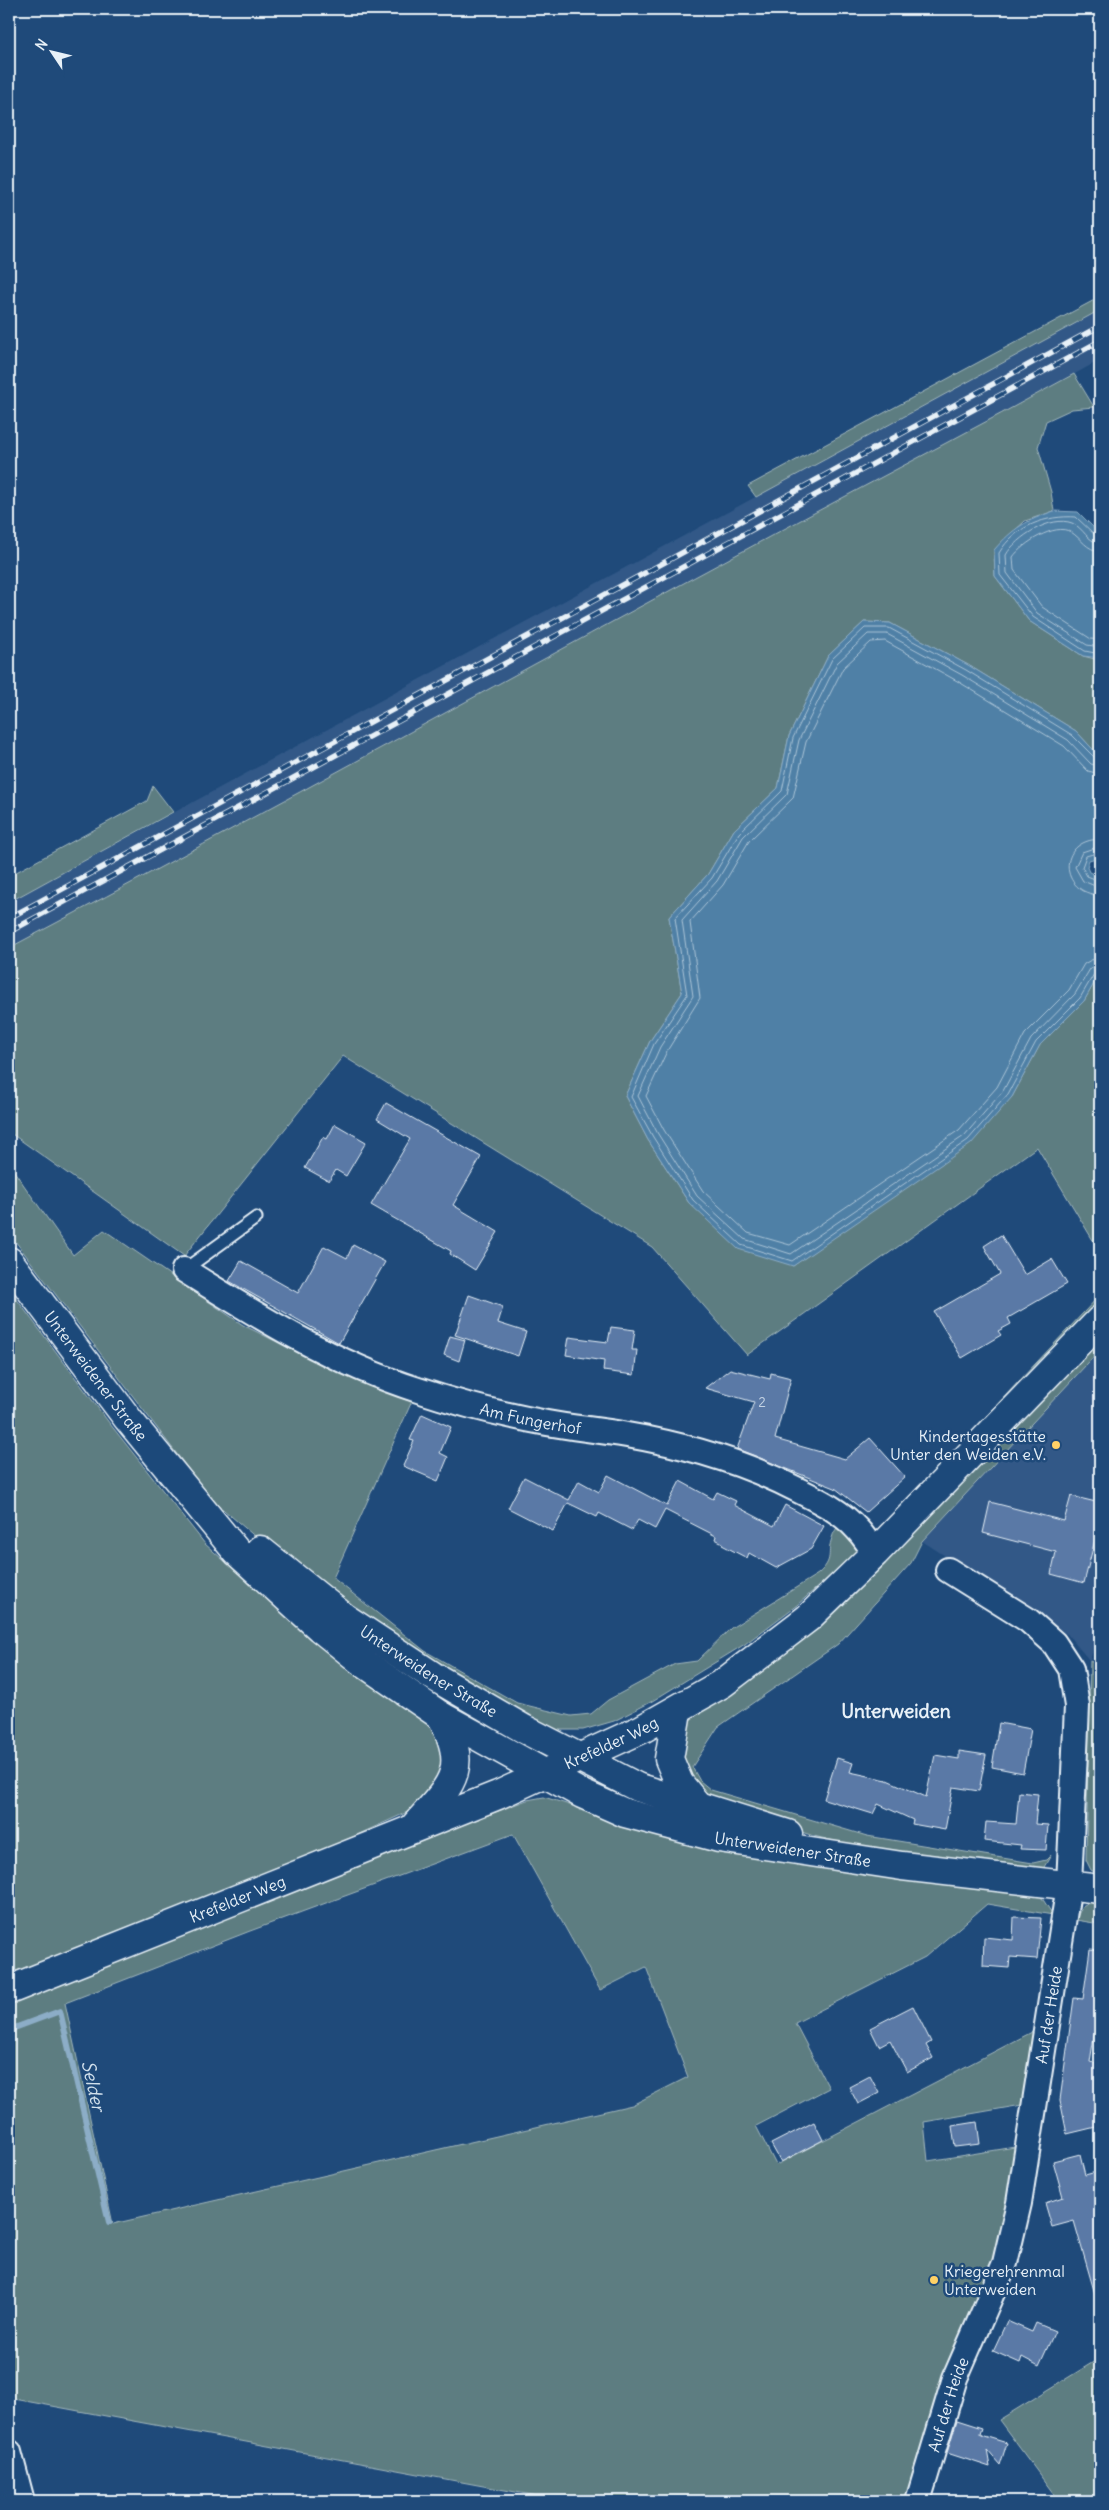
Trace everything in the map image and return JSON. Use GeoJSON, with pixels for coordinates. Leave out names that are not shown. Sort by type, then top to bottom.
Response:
{"type":"FeatureCollection","features":[{"type":"Feature","properties":{"kind":"street","name":"Unterweidener Straße"},"geometry":{"type":"LineString","coordinates":[[9,1261],[128,1419],[186,1488],[209,1521],[237,1552],[296,1606],[361,1661],[441,1716],[582,1794],[625,1813],[719,1838],[902,1866],[1100,1889]]}},
{"type":"Feature","properties":{"kind":"street","name":"Am Fungerhof"},"geometry":{"type":"LineString","coordinates":[[184,1270],[300,1341],[416,1390],[474,1407],[546,1423],[628,1435],[682,1446],[754,1470],[787,1484],[836,1511],[857,1528],[875,1553]]}},
{"type":"Feature","properties":{"kind":"street","name":"Krefelder Weg"},"geometry":{"type":"LineString","coordinates":[[9,1990],[409,1832],[547,1774],[677,1711],[723,1683],[808,1618],[875,1553],[1100,1320]]}},
{"type":"Feature","properties":{"kind":"street","name":"Unterweidener Straße"},"geometry":{"type":"LineString","coordinates":[[186,1488],[345,1618],[433,1676],[580,1758],[637,1787],[763,1828],[902,1866]]}},
{"type":"Feature","properties":{"kind":"street","name":"Auf der Heide"},"geometry":{"type":"LineString","coordinates":[[918,2501],[955,2378],[1005,2263],[1019,2203],[1069,1885],[1076,1706],[1071,1669],[1054,1643],[1028,1620],[948,1570]]}},
{"type":"Feature","properties":{"kind":"street"},"geometry":{"type":"LineString","coordinates":[[677,1711],[669,1759],[679,1784],[698,1806]]}},
{"type":"Feature","properties":{"kind":"street","name":"Unterweidener Straße"},"geometry":{"type":"LineString","coordinates":[[409,1832],[446,1792],[453,1777],[456,1762],[455,1748],[441,1716]]}},
{"type":"Feature","properties":{"kind":"street"},"geometry":{"type":"LineString","coordinates":[[9,2452],[22,2501]]}},
{"type":"Feature","properties":{"kind":"lane"},"geometry":{"type":"LineString","coordinates":[[184,1270],[256,1218]]}},
{"type":"Feature","properties":{"kind":"shaded area"},"geometry":{"type":"Polygon","coordinates":[[[1100,310],[1100,360],[935,451],[787,527],[202,846],[9,948],[9,902],[1100,310]]]}},
{"type":"Feature","properties":{"kind":"shaded area","name":"Kindertagesstätte Unter den Weiden e.V."},"geometry":{"type":"Polygon","coordinates":[[[1100,1350],[1100,1625],[1090,1661],[1067,1634],[922,1541],[1100,1350]]]}},
{"type":"Feature","properties":{"kind":"green space"},"geometry":{"type":"Polygon","coordinates":[[[1100,297],[1100,310],[756,497],[748,486],[1100,297]]]}},
{"type":"Feature","properties":{"kind":"green space"},"geometry":{"type":"Polygon","coordinates":[[[1074,374],[1094,407],[1072,409],[1046,421],[1038,447],[1051,492],[1054,511],[1025,521],[994,550],[995,576],[1029,621],[1083,656],[1095,659],[1100,664],[1100,757],[1076,731],[968,665],[890,623],[864,622],[828,656],[789,736],[778,788],[734,830],[708,874],[669,917],[682,993],[650,1041],[625,1096],[648,1140],[689,1203],[793,1266],[852,1224],[1012,1097],[1040,1045],[1084,1001],[1100,973],[1100,1252],[1037,1147],[747,1355],[652,1247],[343,1056],[184,1256],[9,1132],[9,948],[1074,374]]]}},
{"type":"Feature","properties":{"kind":"green space"},"geometry":{"type":"Polygon","coordinates":[[[153,786],[173,812],[9,902],[9,876],[147,801],[153,786]]]}},
{"type":"Feature","properties":{"kind":"green space"},"geometry":{"type":"Polygon","coordinates":[[[9,1164],[73,1255],[104,1230],[243,1325],[305,1356],[412,1401],[333,1578],[425,1651],[517,1703],[571,1716],[591,1714],[608,1700],[675,1664],[697,1661],[731,1628],[818,1574],[827,1564],[830,1544],[834,1532],[840,1523],[858,1542],[856,1553],[797,1605],[745,1644],[649,1703],[614,1721],[583,1730],[558,1730],[513,1712],[312,1585],[211,1499],[9,1233],[9,1164]]]}},
{"type":"Feature","properties":{"kind":"green space"},"geometry":{"type":"Polygon","coordinates":[[[9,1289],[110,1424],[205,1544],[343,1665],[430,1725],[441,1746],[443,1779],[414,1809],[291,1865],[9,1978],[9,1289]]]}},
{"type":"Feature","properties":{"kind":"green space"},"geometry":{"type":"Polygon","coordinates":[[[1100,1295],[1100,1300],[897,1511],[1100,1295]]]}},
{"type":"Feature","properties":{"kind":"green space"},"geometry":{"type":"Polygon","coordinates":[[[1100,1333],[1100,1350],[922,1541],[911,1563],[838,1644],[718,1727],[692,1767],[700,1781],[711,1790],[867,1836],[1033,1863],[1046,1860],[1051,1855],[1040,1874],[862,1848],[814,1836],[701,1800],[686,1790],[675,1737],[684,1725],[802,1634],[1100,1333]]]}},
{"type":"Feature","properties":{"kind":"green space"},"geometry":{"type":"Polygon","coordinates":[[[1090,1661],[1100,1666],[1100,1875],[1091,1870],[1086,1860],[1090,1661]]]}},
{"type":"Feature","properties":{"kind":"green space"},"geometry":{"type":"Polygon","coordinates":[[[544,1797],[595,1813],[1040,1895],[1053,1915],[987,1904],[925,1957],[795,2023],[829,2088],[756,2126],[776,2165],[1034,2031],[1022,2105],[924,2122],[928,2161],[1015,2147],[1005,2211],[981,2309],[909,2501],[564,2501],[9,2398],[9,2002],[232,1912],[527,1800],[544,1797]],[[513,1834],[250,1931],[65,2003],[113,2224],[632,2105],[688,2077],[646,1967],[600,1990],[513,1834]]]}},
{"type":"Feature","properties":{"kind":"green space"},"geometry":{"type":"Polygon","coordinates":[[[1094,1900],[1100,1901],[1100,1924],[1076,1920],[1082,1906],[1094,1900]]]}},
{"type":"Feature","properties":{"kind":"green space"},"geometry":{"type":"Polygon","coordinates":[[[1100,2358],[1100,2501],[1059,2501],[999,2420],[1100,2358]]]}},
{"type":"Feature","properties":{"kind":"water"},"geometry":{"type":"Polygon","coordinates":[[[1054,511],[1078,512],[1100,534],[1100,658],[1083,656],[1029,621],[995,576],[994,550],[1021,526],[1054,511]]]}},
{"type":"Feature","properties":{"kind":"water"},"geometry":{"type":"Polygon","coordinates":[[[864,622],[890,623],[968,665],[1076,731],[1100,757],[1100,857],[1089,860],[1087,867],[1089,872],[1100,877],[1100,973],[1084,1001],[1040,1045],[1012,1097],[971,1144],[793,1266],[738,1249],[689,1203],[648,1140],[625,1096],[650,1041],[682,993],[669,917],[708,874],[734,830],[778,788],[789,736],[828,656],[864,622]]]}},
{"type":"Feature","properties":{"kind":"building"},"geometry":{"type":"Polygon","coordinates":[[[386,1103],[481,1157],[453,1205],[498,1232],[475,1270],[450,1254],[451,1251],[371,1205],[410,1139],[377,1119],[386,1103]]]}},
{"type":"Feature","properties":{"kind":"building"},"geometry":{"type":"Polygon","coordinates":[[[335,1124],[366,1142],[346,1176],[336,1170],[329,1181],[305,1168],[323,1137],[327,1139],[335,1124]]]}},
{"type":"Feature","properties":{"kind":"building"},"geometry":{"type":"Polygon","coordinates":[[[1001,1235],[1025,1275],[1052,1259],[1067,1284],[1008,1318],[1011,1324],[998,1331],[1001,1335],[962,1358],[934,1312],[1000,1274],[984,1246],[1001,1235]]]}},
{"type":"Feature","properties":{"kind":"building"},"geometry":{"type":"Polygon","coordinates":[[[353,1245],[385,1262],[339,1343],[229,1281],[241,1261],[298,1293],[324,1246],[347,1258],[353,1245]]]}},
{"type":"Feature","properties":{"kind":"building"},"geometry":{"type":"Polygon","coordinates":[[[469,1295],[503,1307],[498,1323],[526,1332],[518,1356],[455,1335],[469,1295]]]}},
{"type":"Feature","properties":{"kind":"building"},"geometry":{"type":"Polygon","coordinates":[[[611,1327],[635,1330],[632,1350],[637,1350],[634,1375],[603,1371],[604,1361],[566,1355],[569,1337],[608,1342],[611,1327]]]}},
{"type":"Feature","properties":{"kind":"building"},"geometry":{"type":"Polygon","coordinates":[[[450,1336],[465,1340],[459,1361],[444,1355],[450,1336]]]}},
{"type":"Feature","properties":{"kind":"building"},"geometry":{"type":"Polygon","coordinates":[[[730,1369],[770,1379],[771,1373],[791,1378],[775,1439],[845,1459],[870,1438],[905,1477],[866,1512],[835,1488],[737,1449],[754,1402],[705,1388],[730,1369]]]}},
{"type":"Feature","properties":{"kind":"building"},"geometry":{"type":"Polygon","coordinates":[[[422,1414],[451,1427],[440,1453],[448,1457],[438,1481],[403,1466],[414,1441],[410,1440],[422,1414]]]}},
{"type":"Feature","properties":{"kind":"building"},"geometry":{"type":"Polygon","coordinates":[[[608,1475],[667,1506],[680,1481],[713,1499],[717,1492],[736,1501],[734,1505],[774,1526],[785,1505],[824,1526],[811,1549],[776,1568],[749,1553],[747,1558],[722,1545],[723,1543],[715,1539],[716,1536],[665,1510],[655,1529],[638,1520],[632,1530],[599,1513],[597,1517],[568,1503],[553,1531],[508,1508],[524,1477],[569,1500],[579,1481],[599,1492],[608,1475]]]}},
{"type":"Feature","properties":{"kind":"building"},"geometry":{"type":"Polygon","coordinates":[[[1071,1496],[1100,1503],[1100,1520],[1084,1583],[1051,1574],[1056,1552],[983,1533],[990,1502],[1064,1521],[1071,1496]]]}},
{"type":"Feature","properties":{"kind":"building"},"geometry":{"type":"Polygon","coordinates":[[[999,1723],[1031,1729],[1023,1773],[992,1767],[999,1723]]]}},
{"type":"Feature","properties":{"kind":"building"},"geometry":{"type":"Polygon","coordinates":[[[959,1751],[986,1755],[979,1791],[953,1787],[945,1830],[912,1824],[913,1820],[878,1804],[873,1814],[824,1799],[837,1758],[853,1763],[850,1772],[887,1780],[926,1797],[935,1755],[959,1759],[959,1751]]]}},
{"type":"Feature","properties":{"kind":"building"},"geometry":{"type":"Polygon","coordinates":[[[1019,1792],[1038,1794],[1035,1824],[1048,1825],[1046,1850],[1020,1849],[1021,1845],[984,1841],[986,1822],[1016,1824],[1019,1792]]]}},
{"type":"Feature","properties":{"kind":"building"},"geometry":{"type":"Polygon","coordinates":[[[1014,1917],[1041,1918],[1037,1959],[1010,1957],[1009,1968],[983,1966],[984,1937],[1013,1940],[1014,1917]]]}},
{"type":"Feature","properties":{"kind":"building"},"geometry":{"type":"Polygon","coordinates":[[[1090,1949],[1100,1950],[1100,2024],[1096,2024],[1090,2062],[1100,2064],[1100,2126],[1067,2134],[1060,2100],[1074,1998],[1083,1999],[1090,1949]]]}},
{"type":"Feature","properties":{"kind":"building"},"geometry":{"type":"Polygon","coordinates":[[[913,2006],[931,2042],[926,2045],[933,2058],[907,2072],[890,2040],[879,2046],[870,2028],[913,2006]]]}},
{"type":"Feature","properties":{"kind":"building"},"geometry":{"type":"Polygon","coordinates":[[[870,2076],[879,2093],[858,2104],[849,2087],[870,2076]]]}},
{"type":"Feature","properties":{"kind":"building"},"geometry":{"type":"Polygon","coordinates":[[[814,2122],[823,2140],[781,2162],[771,2144],[814,2122]]]}},
{"type":"Feature","properties":{"kind":"building"},"geometry":{"type":"Polygon","coordinates":[[[977,2122],[980,2144],[955,2147],[952,2126],[977,2122]]]}},
{"type":"Feature","properties":{"kind":"building"},"geometry":{"type":"Polygon","coordinates":[[[1080,2154],[1085,2175],[1100,2171],[1100,2294],[1095,2294],[1074,2221],[1052,2227],[1045,2203],[1063,2197],[1053,2161],[1080,2154]]]}},
{"type":"Feature","properties":{"kind":"building"},"geometry":{"type":"Polygon","coordinates":[[[1007,2321],[1032,2332],[1036,2323],[1055,2331],[1039,2366],[1022,2357],[1020,2363],[993,2351],[1007,2321]]]}},
{"type":"Feature","properties":{"kind":"building"},"geometry":{"type":"Polygon","coordinates":[[[957,2420],[982,2428],[980,2434],[984,2436],[1007,2443],[1000,2465],[987,2450],[990,2467],[947,2453],[957,2420]]]}},
{"type":"Feature","properties":{"kind":"waterway","name":"Selder"},"geometry":{"type":"LineString","coordinates":[[9,2030],[60,2011],[109,2222]]}},
{"type":"Feature","properties":{"kind":"railway"},"geometry":{"type":"LineString","coordinates":[[9,918],[1100,326]]}},
{"type":"Feature","properties":{"kind":"railway"},"geometry":{"type":"LineString","coordinates":[[9,932],[1100,341]]}},
{"type":"Feature","properties":{"kind":"place","name":"Kindertagesstätte Unter den Weiden e.V."},"geometry":{"type":"Point","coordinates":[1056,1445]}},
{"type":"Feature","properties":{"kind":"place","name":"Kriegerehrenmal Unterweiden"},"geometry":{"type":"Point","coordinates":[934,2280]}},
{"type":"Feature","properties":{"kind":"district","name":"Unterweiden"},"geometry":{"type":"Point","coordinates":[896,1711]}}]}
